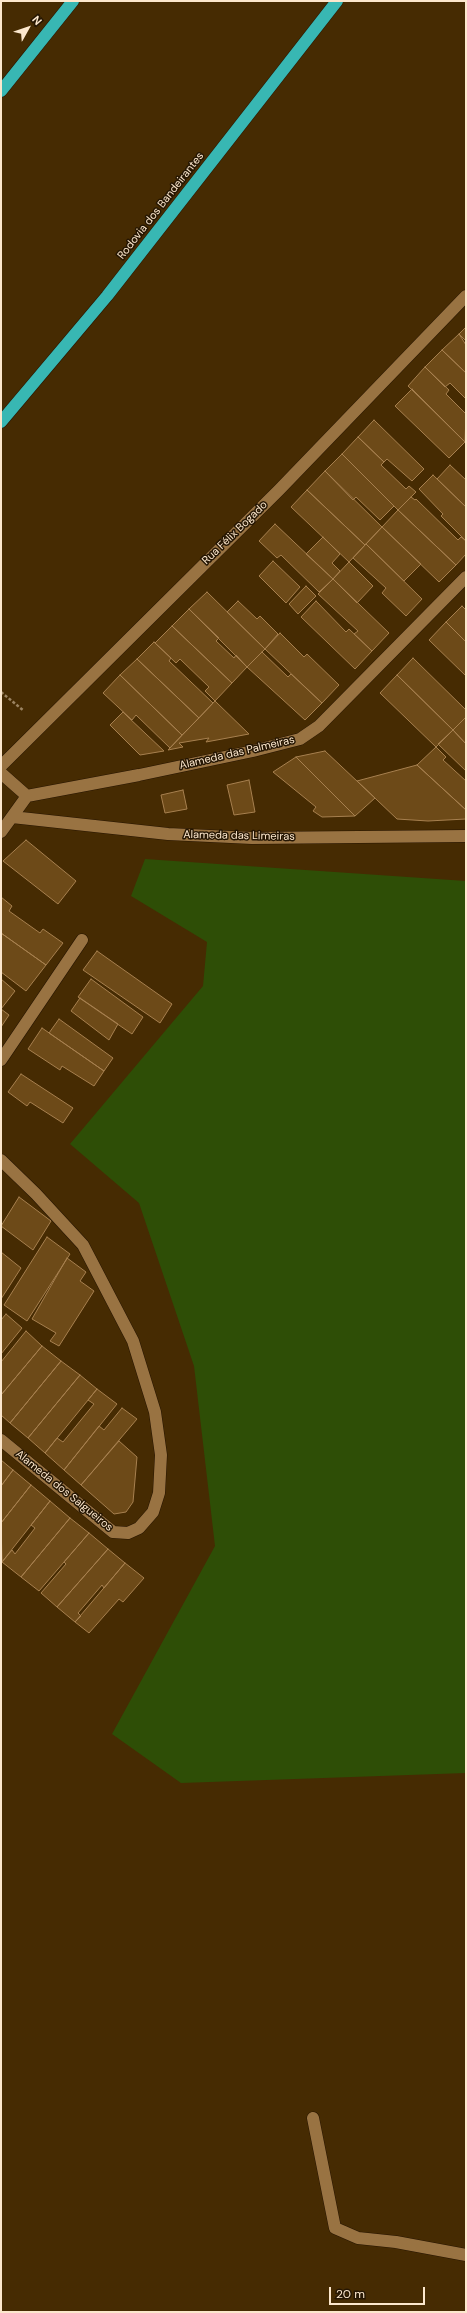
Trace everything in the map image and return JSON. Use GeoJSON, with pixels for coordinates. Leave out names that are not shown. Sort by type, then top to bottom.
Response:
{"type":"FeatureCollection","features":[{"type":"Feature","properties":{"kind":"highway"},"geometry":{"type":"LineString","coordinates":[[1,91],[73,1]]}},
{"type":"Feature","properties":{"kind":"highway","name":"Rodovia dos Bandeirantes"},"geometry":{"type":"LineString","coordinates":[[1,422],[107,296],[337,1]]}},
{"type":"Feature","properties":{"kind":"street","name":"Rua Félix Bogado"},"geometry":{"type":"LineString","coordinates":[[1,766],[279,490],[466,296]]}},
{"type":"Feature","properties":{"kind":"street","name":"Alameda das Palmeiras"},"geometry":{"type":"LineString","coordinates":[[27,796],[139,775],[253,751],[300,739],[319,726],[466,577]]}},
{"type":"Feature","properties":{"kind":"street"},"geometry":{"type":"LineString","coordinates":[[1,773],[27,796],[1,832]]}},
{"type":"Feature","properties":{"kind":"street","name":"Alameda das Limeiras"},"geometry":{"type":"LineString","coordinates":[[12,817],[168,834],[245,838],[466,836]]}},
{"type":"Feature","properties":{"kind":"street"},"geometry":{"type":"LineString","coordinates":[[1,1060],[82,940]]}},
{"type":"Feature","properties":{"kind":"street","name":"Alameda dos Salgueiros"},"geometry":{"type":"LineString","coordinates":[[1,1160],[36,1194],[83,1245],[133,1342],[155,1412],[161,1455],[159,1493],[153,1512],[139,1528],[128,1534],[114,1532],[1,1440]]}},
{"type":"Feature","properties":{"kind":"street"},"geometry":{"type":"LineString","coordinates":[[313,2118],[335,2228],[358,2238],[396,2242],[466,2255]]}},
{"type":"Feature","properties":{"kind":"path"},"geometry":{"type":"LineString","coordinates":[[1,692],[22,709]]}},
{"type":"Feature","properties":{"kind":"green space"},"geometry":{"type":"Polygon","coordinates":[[[145,859],[466,881],[466,1773],[181,1783],[112,1734],[215,1546],[194,1366],[139,1203],[70,1144],[203,986],[207,942],[131,896],[145,859]]]}},
{"type":"Feature","properties":{"kind":"building"},"geometry":{"type":"Polygon","coordinates":[[[466,327],[466,341],[459,334],[466,327]]]}},
{"type":"Feature","properties":{"kind":"building"},"geometry":{"type":"Polygon","coordinates":[[[459,334],[466,345],[466,373],[442,350],[459,334]]]}},
{"type":"Feature","properties":{"kind":"building"},"geometry":{"type":"Polygon","coordinates":[[[442,350],[466,373],[466,399],[450,383],[445,387],[425,367],[442,350]]]}},
{"type":"Feature","properties":{"kind":"building"},"geometry":{"type":"Polygon","coordinates":[[[425,367],[449,390],[446,394],[466,414],[465,442],[408,386],[425,367]]]}},
{"type":"Feature","properties":{"kind":"building"},"geometry":{"type":"Polygon","coordinates":[[[412,389],[465,442],[449,458],[395,406],[412,389]]]}},
{"type":"Feature","properties":{"kind":"building"},"geometry":{"type":"Polygon","coordinates":[[[374,420],[424,469],[412,481],[387,459],[384,462],[358,437],[374,420]]]}},
{"type":"Feature","properties":{"kind":"building"},"geometry":{"type":"Polygon","coordinates":[[[358,437],[384,462],[381,465],[406,489],[409,486],[416,492],[398,510],[342,454],[358,437]]]}},
{"type":"Feature","properties":{"kind":"building"},"geometry":{"type":"Polygon","coordinates":[[[342,454],[394,506],[380,520],[356,497],[353,500],[325,471],[342,454]]]}},
{"type":"Feature","properties":{"kind":"building"},"geometry":{"type":"Polygon","coordinates":[[[450,465],[466,480],[466,507],[437,479],[450,465]]]}},
{"type":"Feature","properties":{"kind":"building"},"geometry":{"type":"Polygon","coordinates":[[[325,471],[382,527],[365,545],[307,490],[325,471]]]}},
{"type":"Feature","properties":{"kind":"building"},"geometry":{"type":"Polygon","coordinates":[[[433,475],[466,507],[466,541],[441,516],[443,514],[419,489],[433,475]]]}},
{"type":"Feature","properties":{"kind":"building"},"geometry":{"type":"Polygon","coordinates":[[[307,490],[365,545],[349,562],[291,507],[307,490]]]}},
{"type":"Feature","properties":{"kind":"building"},"geometry":{"type":"Polygon","coordinates":[[[411,497],[415,500],[416,499],[458,540],[461,537],[466,541],[466,554],[456,565],[398,510],[411,497]]]}},
{"type":"Feature","properties":{"kind":"building"},"geometry":{"type":"Polygon","coordinates":[[[398,510],[456,565],[439,582],[382,527],[398,510]]]}},
{"type":"Feature","properties":{"kind":"building"},"geometry":{"type":"Polygon","coordinates":[[[275,524],[333,579],[319,592],[281,555],[277,558],[259,541],[275,524]]]}},
{"type":"Feature","properties":{"kind":"building"},"geometry":{"type":"Polygon","coordinates":[[[382,527],[421,564],[404,581],[366,544],[382,527]]]}},
{"type":"Feature","properties":{"kind":"building"},"geometry":{"type":"Polygon","coordinates":[[[323,537],[340,554],[332,563],[340,571],[333,579],[306,554],[323,537]]]}},
{"type":"Feature","properties":{"kind":"building"},"geometry":{"type":"Polygon","coordinates":[[[366,544],[422,599],[406,616],[382,593],[386,588],[353,558],[366,544]]]}},
{"type":"Feature","properties":{"kind":"building"},"geometry":{"type":"Polygon","coordinates":[[[273,561],[300,587],[286,603],[259,576],[273,561]]]}},
{"type":"Feature","properties":{"kind":"building"},"geometry":{"type":"Polygon","coordinates":[[[349,562],[373,586],[357,603],[333,579],[349,562]]]}},
{"type":"Feature","properties":{"kind":"building"},"geometry":{"type":"Polygon","coordinates":[[[333,579],[389,633],[372,651],[354,634],[358,631],[318,594],[333,579]]]}},
{"type":"Feature","properties":{"kind":"building"},"geometry":{"type":"Polygon","coordinates":[[[306,586],[316,596],[298,614],[289,604],[306,586]]]}},
{"type":"Feature","properties":{"kind":"building"},"geometry":{"type":"Polygon","coordinates":[[[207,592],[265,649],[247,667],[189,609],[207,592]]]}},
{"type":"Feature","properties":{"kind":"building"},"geometry":{"type":"Polygon","coordinates":[[[238,601],[257,619],[260,616],[278,634],[265,649],[227,612],[238,601]]]}},
{"type":"Feature","properties":{"kind":"building"},"geometry":{"type":"Polygon","coordinates":[[[316,601],[346,632],[349,629],[372,651],[355,669],[301,617],[316,601]]]}},
{"type":"Feature","properties":{"kind":"building"},"geometry":{"type":"Polygon","coordinates":[[[462,606],[466,610],[466,642],[446,622],[462,606]]]}},
{"type":"Feature","properties":{"kind":"building"},"geometry":{"type":"Polygon","coordinates":[[[189,609],[219,638],[216,641],[234,658],[236,655],[247,667],[232,683],[172,626],[189,609]]]}},
{"type":"Feature","properties":{"kind":"building"},"geometry":{"type":"Polygon","coordinates":[[[446,622],[466,642],[466,676],[429,640],[446,622]]]}},
{"type":"Feature","properties":{"kind":"building"},"geometry":{"type":"Polygon","coordinates":[[[172,626],[232,683],[215,701],[205,691],[209,687],[180,659],[176,663],[155,643],[172,626]]]}},
{"type":"Feature","properties":{"kind":"building"},"geometry":{"type":"Polygon","coordinates":[[[280,633],[304,657],[307,654],[339,685],[322,703],[265,649],[280,633]]]}},
{"type":"Feature","properties":{"kind":"building"},"geometry":{"type":"Polygon","coordinates":[[[154,642],[171,658],[169,661],[213,703],[199,718],[137,659],[154,642]]]}},
{"type":"Feature","properties":{"kind":"building"},"geometry":{"type":"Polygon","coordinates":[[[262,652],[288,677],[291,674],[322,703],[305,720],[247,667],[262,652]]]}},
{"type":"Feature","properties":{"kind":"building"},"geometry":{"type":"Polygon","coordinates":[[[413,658],[466,710],[466,717],[453,730],[397,675],[413,658]]]}},
{"type":"Feature","properties":{"kind":"building"},"geometry":{"type":"Polygon","coordinates":[[[137,659],[199,718],[182,735],[120,675],[137,659]]]}},
{"type":"Feature","properties":{"kind":"building"},"geometry":{"type":"Polygon","coordinates":[[[120,675],[182,735],[170,748],[136,715],[132,720],[103,693],[120,675]]]}},
{"type":"Feature","properties":{"kind":"building"},"geometry":{"type":"Polygon","coordinates":[[[397,675],[453,730],[436,747],[380,693],[397,675]]]}},
{"type":"Feature","properties":{"kind":"building"},"geometry":{"type":"Polygon","coordinates":[[[215,701],[249,734],[206,742],[209,738],[179,743],[183,747],[168,750],[215,701]]]}},
{"type":"Feature","properties":{"kind":"building"},"geometry":{"type":"Polygon","coordinates":[[[123,712],[164,751],[140,755],[110,725],[123,712]]]}},
{"type":"Feature","properties":{"kind":"building"},"geometry":{"type":"Polygon","coordinates":[[[466,717],[466,744],[453,730],[466,717]]]}},
{"type":"Feature","properties":{"kind":"building"},"geometry":{"type":"Polygon","coordinates":[[[453,730],[466,744],[466,771],[438,744],[453,730]]]}},
{"type":"Feature","properties":{"kind":"building"},"geometry":{"type":"Polygon","coordinates":[[[436,747],[446,757],[443,760],[466,781],[466,810],[417,765],[436,747]]]}},
{"type":"Feature","properties":{"kind":"building"},"geometry":{"type":"Polygon","coordinates":[[[325,751],[375,798],[355,816],[296,757],[325,751]]]}},
{"type":"Feature","properties":{"kind":"building"},"geometry":{"type":"Polygon","coordinates":[[[296,757],[355,816],[322,817],[313,811],[316,807],[273,772],[296,757]]]}},
{"type":"Feature","properties":{"kind":"building"},"geometry":{"type":"Polygon","coordinates":[[[417,765],[466,810],[466,819],[428,821],[397,819],[357,781],[417,765]]]}},
{"type":"Feature","properties":{"kind":"building"},"geometry":{"type":"Polygon","coordinates":[[[249,780],[255,812],[234,815],[227,785],[249,780]]]}},
{"type":"Feature","properties":{"kind":"building"},"geometry":{"type":"Polygon","coordinates":[[[183,790],[187,809],[165,813],[161,795],[183,790]]]}},
{"type":"Feature","properties":{"kind":"building"},"geometry":{"type":"Polygon","coordinates":[[[26,840],[76,881],[58,904],[3,861],[26,840]]]}},
{"type":"Feature","properties":{"kind":"building"},"geometry":{"type":"Polygon","coordinates":[[[1,897],[12,906],[9,911],[40,933],[43,929],[63,943],[46,965],[1,933],[1,897]]]}},
{"type":"Feature","properties":{"kind":"building"},"geometry":{"type":"Polygon","coordinates":[[[1,933],[46,965],[26,991],[1,972],[1,933]]]}},
{"type":"Feature","properties":{"kind":"building"},"geometry":{"type":"Polygon","coordinates":[[[97,951],[172,1004],[160,1023],[83,970],[97,951]]]}},
{"type":"Feature","properties":{"kind":"building"},"geometry":{"type":"Polygon","coordinates":[[[1,979],[15,991],[1,1009],[1,979]]]}},
{"type":"Feature","properties":{"kind":"building"},"geometry":{"type":"Polygon","coordinates":[[[91,979],[143,1017],[132,1034],[78,997],[91,979]]]}},
{"type":"Feature","properties":{"kind":"building"},"geometry":{"type":"Polygon","coordinates":[[[80,998],[118,1024],[109,1040],[71,1011],[80,998]]]}},
{"type":"Feature","properties":{"kind":"building"},"geometry":{"type":"Polygon","coordinates":[[[1,1009],[9,1015],[1,1027],[1,1009]]]}},
{"type":"Feature","properties":{"kind":"building"},"geometry":{"type":"Polygon","coordinates":[[[59,1019],[113,1058],[104,1071],[49,1033],[59,1019]]]}},
{"type":"Feature","properties":{"kind":"building"},"geometry":{"type":"Polygon","coordinates":[[[42,1028],[104,1071],[94,1086],[62,1066],[60,1070],[28,1049],[42,1028]]]}},
{"type":"Feature","properties":{"kind":"building"},"geometry":{"type":"Polygon","coordinates":[[[21,1074],[73,1108],[63,1123],[30,1102],[27,1106],[8,1092],[21,1074]]]}},
{"type":"Feature","properties":{"kind":"building"},"geometry":{"type":"Polygon","coordinates":[[[19,1197],[51,1221],[33,1250],[1,1226],[19,1197]]]}},
{"type":"Feature","properties":{"kind":"building"},"geometry":{"type":"Polygon","coordinates":[[[47,1237],[70,1254],[27,1321],[4,1305],[47,1237]]]}},
{"type":"Feature","properties":{"kind":"building"},"geometry":{"type":"Polygon","coordinates":[[[1,1252],[21,1268],[1,1299],[1,1252]]]}},
{"type":"Feature","properties":{"kind":"building"},"geometry":{"type":"Polygon","coordinates":[[[67,1258],[86,1272],[80,1281],[94,1291],[59,1346],[50,1341],[56,1333],[32,1319],[67,1258]]]}},
{"type":"Feature","properties":{"kind":"building"},"geometry":{"type":"Polygon","coordinates":[[[6,1314],[22,1328],[1,1354],[1,1320],[6,1314]]]}},
{"type":"Feature","properties":{"kind":"building"},"geometry":{"type":"Polygon","coordinates":[[[26,1331],[42,1346],[1,1395],[1,1362],[26,1331]]]}},
{"type":"Feature","properties":{"kind":"building"},"geometry":{"type":"Polygon","coordinates":[[[42,1346],[61,1361],[10,1423],[1,1415],[1,1395],[42,1346]]]}},
{"type":"Feature","properties":{"kind":"building"},"geometry":{"type":"Polygon","coordinates":[[[61,1361],[80,1375],[28,1438],[10,1423],[61,1361]]]}},
{"type":"Feature","properties":{"kind":"building"},"geometry":{"type":"Polygon","coordinates":[[[80,1375],[97,1389],[45,1453],[28,1438],[80,1375]]]}},
{"type":"Feature","properties":{"kind":"building"},"geometry":{"type":"Polygon","coordinates":[[[97,1389],[117,1404],[64,1470],[45,1453],[57,1438],[63,1442],[94,1404],[88,1400],[97,1389]]]}},
{"type":"Feature","properties":{"kind":"building"},"geometry":{"type":"Polygon","coordinates":[[[122,1408],[137,1419],[81,1485],[64,1470],[99,1426],[104,1430],[122,1408]]]}},
{"type":"Feature","properties":{"kind":"building"},"geometry":{"type":"Polygon","coordinates":[[[119,1441],[137,1457],[133,1502],[126,1512],[114,1514],[81,1485],[119,1441]]]}},
{"type":"Feature","properties":{"kind":"building"},"geometry":{"type":"Polygon","coordinates":[[[1,1460],[13,1470],[1,1486],[1,1460]]]}},
{"type":"Feature","properties":{"kind":"building"},"geometry":{"type":"Polygon","coordinates":[[[13,1470],[31,1485],[1,1523],[1,1486],[13,1470]]]}},
{"type":"Feature","properties":{"kind":"building"},"geometry":{"type":"Polygon","coordinates":[[[31,1485],[50,1501],[2,1562],[1,1523],[31,1485]]]}},
{"type":"Feature","properties":{"kind":"building"},"geometry":{"type":"Polygon","coordinates":[[[50,1501],[70,1518],[21,1577],[2,1562],[12,1550],[15,1554],[35,1528],[31,1525],[50,1501]]]}},
{"type":"Feature","properties":{"kind":"building"},"geometry":{"type":"Polygon","coordinates":[[[70,1518],[89,1533],[39,1591],[21,1577],[70,1518]]]}},
{"type":"Feature","properties":{"kind":"building"},"geometry":{"type":"Polygon","coordinates":[[[89,1533],[108,1549],[57,1607],[41,1593],[66,1564],[64,1562],[89,1533]]]}},
{"type":"Feature","properties":{"kind":"building"},"geometry":{"type":"Polygon","coordinates":[[[108,1549],[125,1563],[104,1588],[102,1585],[78,1613],[81,1616],[75,1622],[57,1607],[108,1549]]]}},
{"type":"Feature","properties":{"kind":"building"},"geometry":{"type":"Polygon","coordinates":[[[125,1563],[144,1578],[123,1602],[119,1599],[89,1633],[75,1622],[125,1563]]]}}]}
